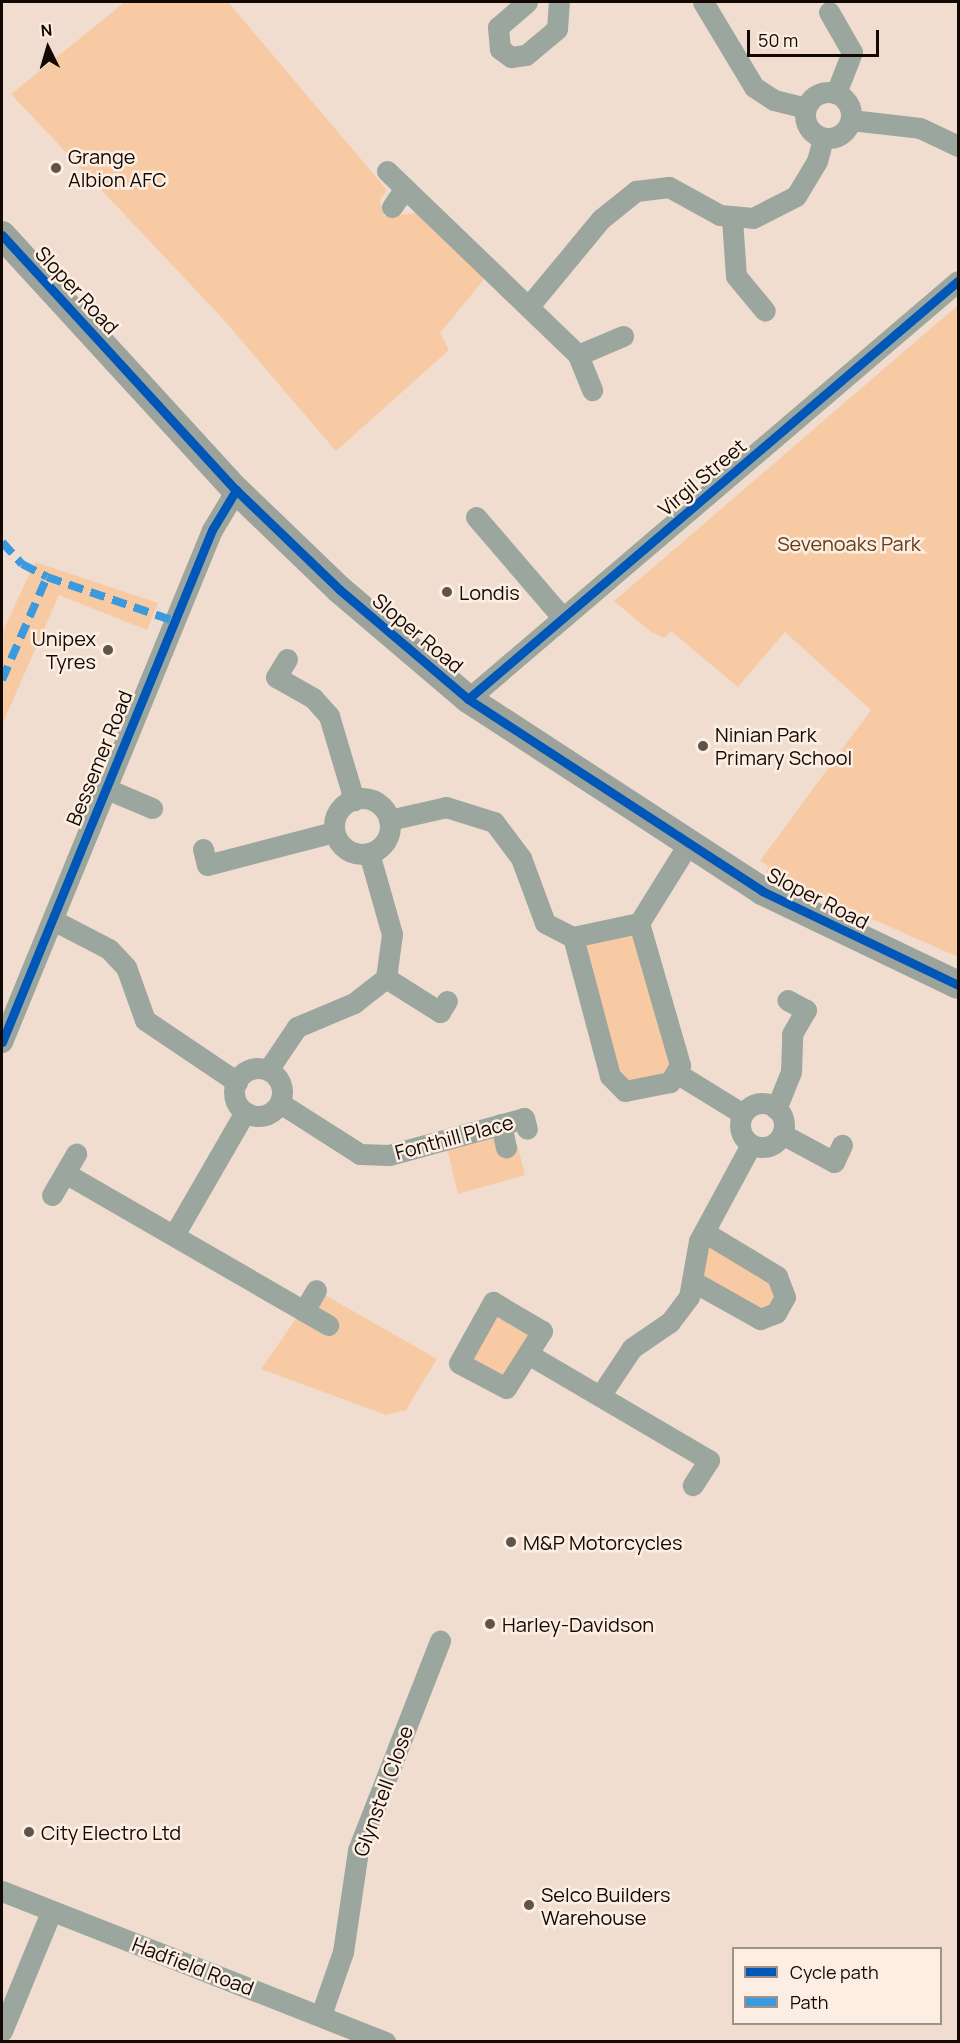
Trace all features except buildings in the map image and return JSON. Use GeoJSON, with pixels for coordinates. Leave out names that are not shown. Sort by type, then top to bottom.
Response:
{"type":"FeatureCollection","features":[{"type":"Feature","properties":{"kind":"street"},"geometry":{"type":"LineString","coordinates":[[527,2],[498,27],[500,49],[511,57],[526,56],[558,29],[558,2]]}},
{"type":"Feature","properties":{"kind":"street"},"geometry":{"type":"LineString","coordinates":[[704,2],[754,87],[774,100],[806,108]]}},
{"type":"Feature","properties":{"kind":"street"},"geometry":{"type":"LineString","coordinates":[[829,12],[852,52],[836,93]]}},
{"type":"Feature","properties":{"kind":"street"},"geometry":{"type":"LineString","coordinates":[[836,93],[849,104],[851,120],[842,134],[823,138],[808,127],[806,108],[818,94],[836,93]]}},
{"type":"Feature","properties":{"kind":"street"},"geometry":{"type":"LineString","coordinates":[[851,120],[920,128],[958,146]]}},
{"type":"Feature","properties":{"kind":"street"},"geometry":{"type":"LineString","coordinates":[[529,306],[601,219],[636,192],[680,190],[732,218],[767,214],[796,196],[818,161],[823,138]]}},
{"type":"Feature","properties":{"kind":"street"},"geometry":{"type":"LineString","coordinates":[[387,171],[529,306],[578,356],[592,390]]}},
{"type":"Feature","properties":{"kind":"street"},"geometry":{"type":"LineString","coordinates":[[392,207],[404,189]]}},
{"type":"Feature","properties":{"kind":"street"},"geometry":{"type":"LineString","coordinates":[[732,218],[736,276],[765,311]]}},
{"type":"Feature","properties":{"kind":"street","name":"Sloper Road"},"geometry":{"type":"LineString","coordinates":[[2,235],[236,490],[340,590],[468,699],[687,846],[762,891],[958,985]]}},
{"type":"Feature","properties":{"kind":"street","name":"Virgil Street"},"geometry":{"type":"LineString","coordinates":[[468,699],[958,281]]}},
{"type":"Feature","properties":{"kind":"street"},"geometry":{"type":"LineString","coordinates":[[578,356],[623,336]]}},
{"type":"Feature","properties":{"kind":"street","name":"Bessemer Road"},"geometry":{"type":"LineString","coordinates":[[2,1042],[215,522],[236,490]]}},
{"type":"Feature","properties":{"kind":"street"},"geometry":{"type":"LineString","coordinates":[[476,517],[562,617]]}},
{"type":"Feature","properties":{"kind":"street"},"geometry":{"type":"LineString","coordinates":[[287,659],[276,677],[314,698],[329,716],[354,800]]}},
{"type":"Feature","properties":{"kind":"street"},"geometry":{"type":"LineString","coordinates":[[106,789],[152,808]]}},
{"type":"Feature","properties":{"kind":"street"},"geometry":{"type":"LineString","coordinates":[[354,800],[377,804],[389,820],[386,840],[369,853],[350,852],[334,832],[337,813],[354,800]]}},
{"type":"Feature","properties":{"kind":"street"},"geometry":{"type":"LineString","coordinates":[[389,820],[446,807],[494,822],[521,858],[546,923],[573,937],[639,923],[687,846]]}},
{"type":"Feature","properties":{"kind":"street"},"geometry":{"type":"LineString","coordinates":[[203,849],[207,865],[334,832]]}},
{"type":"Feature","properties":{"kind":"street"},"geometry":{"type":"LineString","coordinates":[[268,1070],[297,1027],[354,1002],[386,978],[392,934],[369,853]]}},
{"type":"Feature","properties":{"kind":"street"},"geometry":{"type":"LineString","coordinates":[[53,920],[109,949],[126,967],[145,1020],[237,1082]]}},
{"type":"Feature","properties":{"kind":"street"},"geometry":{"type":"LineString","coordinates":[[639,923],[678,1055],[678,1074]]}},
{"type":"Feature","properties":{"kind":"street"},"geometry":{"type":"LineString","coordinates":[[573,937],[617,1086],[651,1088],[678,1074]]}},
{"type":"Feature","properties":{"kind":"street"},"geometry":{"type":"LineString","coordinates":[[386,978],[440,1012],[447,1001]]}},
{"type":"Feature","properties":{"kind":"street"},"geometry":{"type":"LineString","coordinates":[[776,1108],[791,1072],[792,1034],[806,1010],[787,1000]]}},
{"type":"Feature","properties":{"kind":"street"},"geometry":{"type":"LineString","coordinates":[[248,1070],[268,1070],[280,1082],[280,1103],[267,1114],[245,1112],[236,1099],[237,1082],[248,1070]]}},
{"type":"Feature","properties":{"kind":"street"},"geometry":{"type":"LineString","coordinates":[[678,1074],[743,1114]]}},
{"type":"Feature","properties":{"kind":"street","name":"Fonthill Place"},"geometry":{"type":"LineString","coordinates":[[280,1103],[360,1154],[389,1155],[524,1118],[527,1129]]}},
{"type":"Feature","properties":{"kind":"street"},"geometry":{"type":"LineString","coordinates":[[762,1103],[776,1108],[783,1119],[782,1134],[769,1146],[751,1145],[740,1129],[743,1114],[762,1103]]}},
{"type":"Feature","properties":{"kind":"street"},"geometry":{"type":"LineString","coordinates":[[174,1235],[245,1112]]}},
{"type":"Feature","properties":{"kind":"street"},"geometry":{"type":"LineString","coordinates":[[501,1124],[506,1147]]}},
{"type":"Feature","properties":{"kind":"street"},"geometry":{"type":"LineString","coordinates":[[782,1134],[834,1162],[842,1145]]}},
{"type":"Feature","properties":{"kind":"street"},"geometry":{"type":"LineString","coordinates":[[600,1396],[632,1348],[682,1308],[694,1282],[704,1232],[751,1145]]}},
{"type":"Feature","properties":{"kind":"street"},"geometry":{"type":"LineString","coordinates":[[52,1195],[76,1154]]}},
{"type":"Feature","properties":{"kind":"street"},"geometry":{"type":"LineString","coordinates":[[65,1173],[328,1325]]}},
{"type":"Feature","properties":{"kind":"street"},"geometry":{"type":"LineString","coordinates":[[694,1282],[760,1319],[776,1313],[785,1297],[777,1276],[704,1232]]}},
{"type":"Feature","properties":{"kind":"street"},"geometry":{"type":"LineString","coordinates":[[304,1311],[316,1290]]}},
{"type":"Feature","properties":{"kind":"street"},"geometry":{"type":"LineString","coordinates":[[528,1354],[709,1460],[693,1485]]}},
{"type":"Feature","properties":{"kind":"street","name":"Glynstell Close"},"geometry":{"type":"LineString","coordinates":[[321,2015],[343,1952],[358,1850],[440,1641]]}},
{"type":"Feature","properties":{"kind":"street","name":"Hadfield Road"},"geometry":{"type":"LineString","coordinates":[[2,1891],[386,2042]]}},
{"type":"Feature","properties":{"kind":"street"},"geometry":{"type":"LineString","coordinates":[[2,2031],[51,1912]]}},
{"type":"Feature","properties":{"kind":"green space"},"geometry":{"type":"Polygon","coordinates":[[[125,2],[228,2],[387,190],[380,200],[384,216],[418,213],[485,278],[440,333],[449,350],[336,451],[223,319],[11,94],[125,2]]]}},
{"type":"Feature","properties":{"kind":"green space","name":"Sevenoaks Park"},"geometry":{"type":"Polygon","coordinates":[[[958,305],[958,957],[766,872],[769,866],[760,861],[871,710],[785,632],[738,687],[671,631],[664,638],[651,632],[614,601],[958,305]]]}},
{"type":"Feature","properties":{"kind":"green space"},"geometry":{"type":"Polygon","coordinates":[[[35,562],[158,603],[147,630],[59,595],[2,725],[2,633],[35,562]]]}},
{"type":"Feature","properties":{"kind":"green space"},"geometry":{"type":"Polygon","coordinates":[[[639,923],[680,1065],[625,1091],[573,937],[639,923]]]}},
{"type":"Feature","properties":{"kind":"green space"},"geometry":{"type":"Polygon","coordinates":[[[501,1124],[506,1147],[517,1144],[525,1175],[458,1194],[445,1140],[501,1124]]]}},
{"type":"Feature","properties":{"kind":"green space"},"geometry":{"type":"Polygon","coordinates":[[[699,1241],[782,1281],[769,1317],[694,1282],[699,1241]]]}},
{"type":"Feature","properties":{"kind":"green space"},"geometry":{"type":"Polygon","coordinates":[[[316,1290],[437,1359],[406,1410],[386,1415],[261,1369],[316,1290]]]}},
{"type":"Feature","properties":{"kind":"green space"},"geometry":{"type":"Polygon","coordinates":[[[493,1302],[542,1331],[506,1388],[459,1363],[493,1302]]]}},
{"type":"Feature","properties":{"kind":"marked path"},"geometry":{"type":"LineString","coordinates":[[2,542],[22,564],[47,577]]}},
{"type":"Feature","properties":{"kind":"marked path"},"geometry":{"type":"LineString","coordinates":[[2,680],[47,577],[174,621]]}},
{"type":"Feature","properties":{"kind":"cycle path"},"geometry":{"type":"LineString","coordinates":[[2,235],[236,490],[340,590],[468,699],[762,891],[958,985]]}},
{"type":"Feature","properties":{"kind":"cycle path"},"geometry":{"type":"LineString","coordinates":[[468,699],[958,281]]}},
{"type":"Feature","properties":{"kind":"cycle path"},"geometry":{"type":"LineString","coordinates":[[2,1042],[212,530],[236,490]]}},
{"type":"Feature","properties":{"kind":"place","name":"Grange Albion AFC"},"geometry":{"type":"Point","coordinates":[56,168]}},
{"type":"Feature","properties":{"kind":"place","name":"Londis"},"geometry":{"type":"Point","coordinates":[447,592]}},
{"type":"Feature","properties":{"kind":"place","name":"Unipex Tyres"},"geometry":{"type":"Point","coordinates":[108,650]}},
{"type":"Feature","properties":{"kind":"place","name":"Ninian Park Primary School"},"geometry":{"type":"Point","coordinates":[703,746]}},
{"type":"Feature","properties":{"kind":"place","name":"M&P Motorcycles"},"geometry":{"type":"Point","coordinates":[511,1542]}},
{"type":"Feature","properties":{"kind":"place","name":"Harley-Davidson"},"geometry":{"type":"Point","coordinates":[490,1624]}},
{"type":"Feature","properties":{"kind":"place","name":"City Electro Ltd"},"geometry":{"type":"Point","coordinates":[29,1832]}},
{"type":"Feature","properties":{"kind":"place","name":"Selco Builders Warehouse"},"geometry":{"type":"Point","coordinates":[529,1905]}}]}
